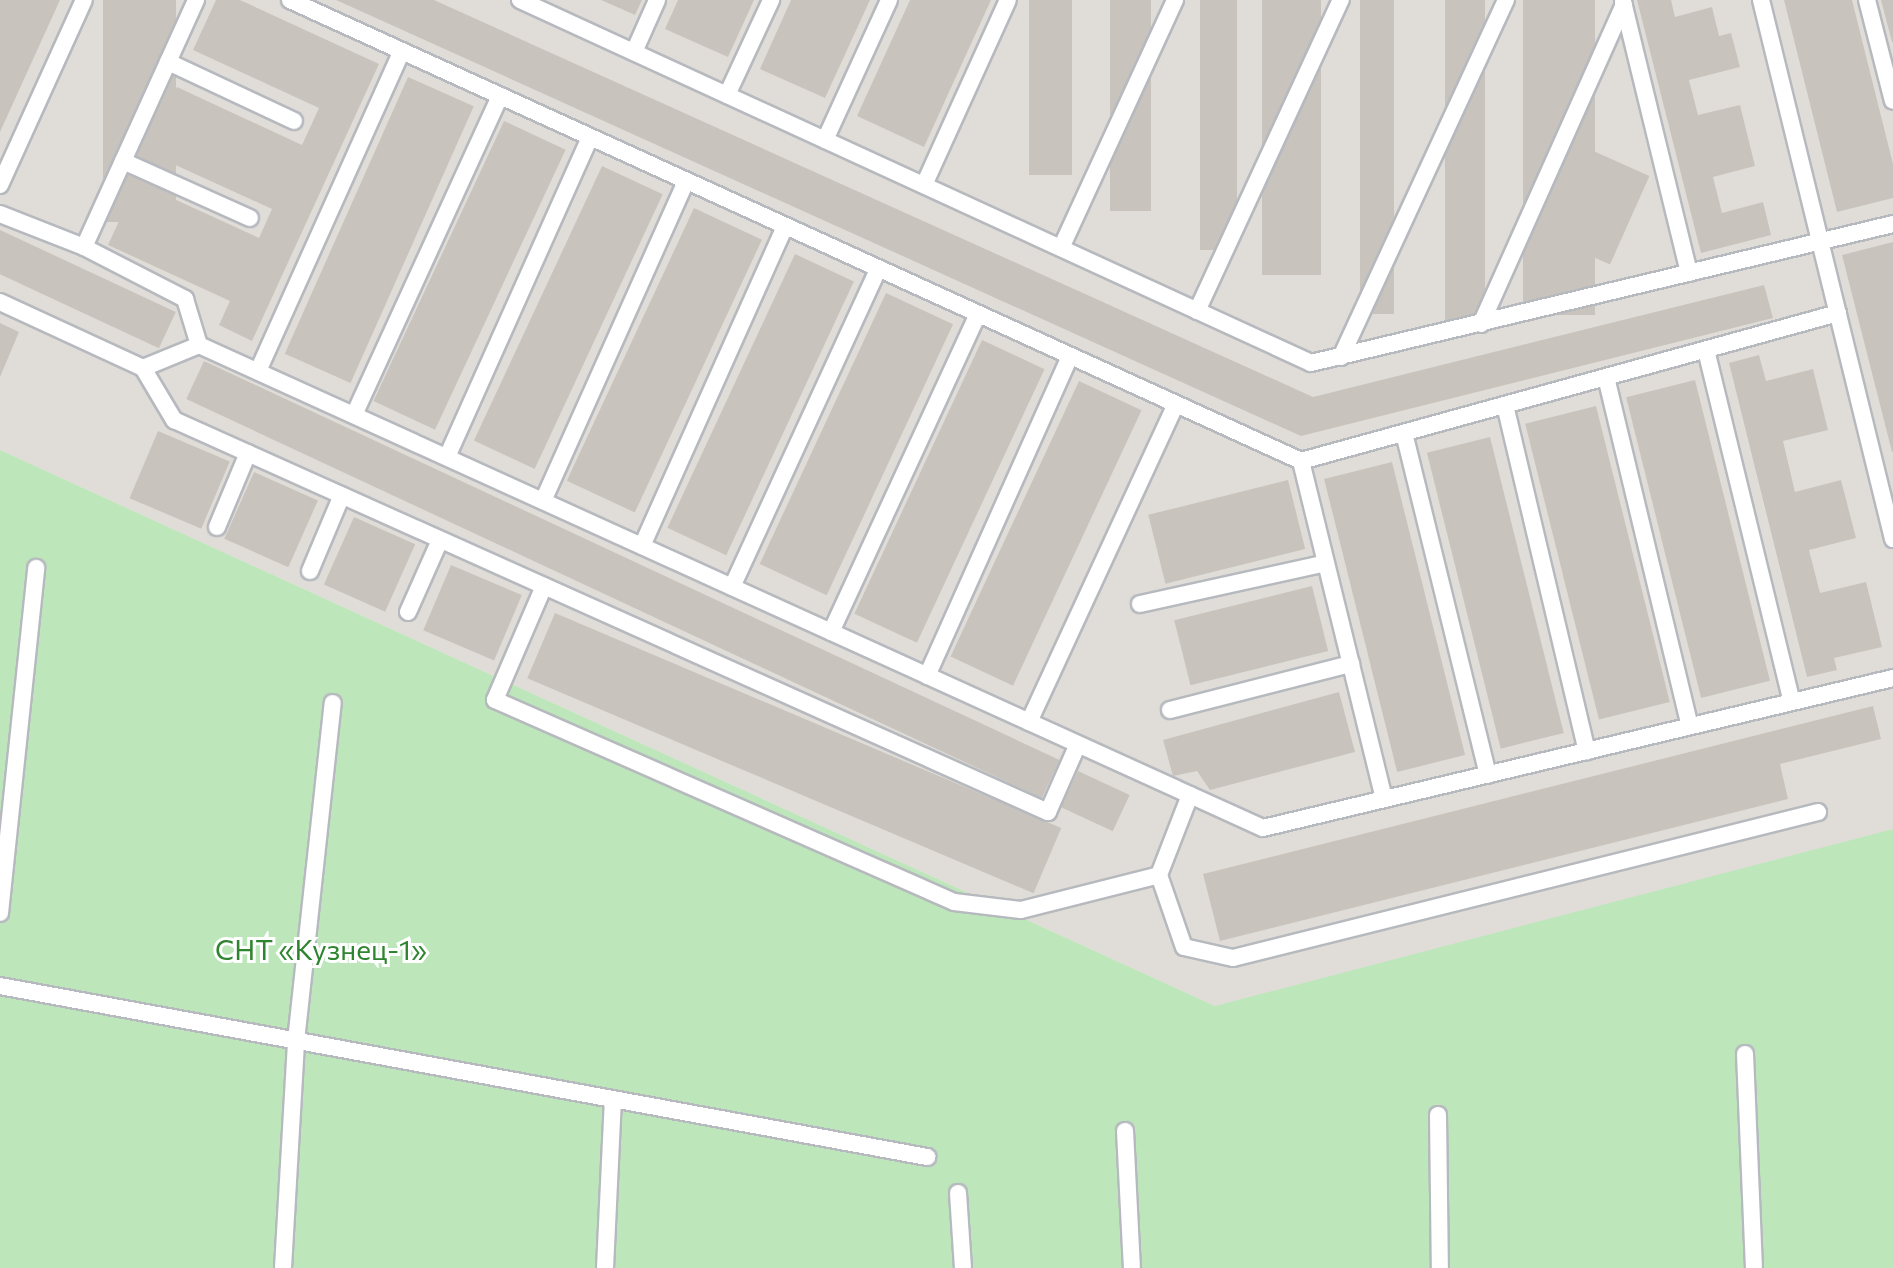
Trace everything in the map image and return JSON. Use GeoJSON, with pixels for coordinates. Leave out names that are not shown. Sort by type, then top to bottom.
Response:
{"type":"FeatureCollection","features":[{"type":"Feature","properties":{"kind":"lane"},"geometry":{"type":"LineString","coordinates":[[0,185],[84,0]]}},
{"type":"Feature","properties":{"kind":"lane"},"geometry":{"type":"LineString","coordinates":[[84,247],[196,0]]}},
{"type":"Feature","properties":{"kind":"lane"},"geometry":{"type":"LineString","coordinates":[[290,0],[1301,461],[1838,313]]}},
{"type":"Feature","properties":{"kind":"lane"},"geometry":{"type":"LineString","coordinates":[[520,0],[541,4],[634,52],[1311,363],[1893,224]]}},
{"type":"Feature","properties":{"kind":"lane"},"geometry":{"type":"LineString","coordinates":[[634,52],[657,0]]}},
{"type":"Feature","properties":{"kind":"lane"},"geometry":{"type":"LineString","coordinates":[[727,95],[771,0]]}},
{"type":"Feature","properties":{"kind":"lane"},"geometry":{"type":"LineString","coordinates":[[825,140],[889,0]]}},
{"type":"Feature","properties":{"kind":"lane"},"geometry":{"type":"LineString","coordinates":[[924,185],[1008,0]]}},
{"type":"Feature","properties":{"kind":"lane"},"geometry":{"type":"LineString","coordinates":[[1061,248],[1175,0]]}},
{"type":"Feature","properties":{"kind":"lane"},"geometry":{"type":"LineString","coordinates":[[1197,311],[1341,0]]}},
{"type":"Feature","properties":{"kind":"lane"},"geometry":{"type":"LineString","coordinates":[[1341,357],[1506,0]]}},
{"type":"Feature","properties":{"kind":"lane"},"geometry":{"type":"LineString","coordinates":[[1761,0],[1893,539]]}},
{"type":"Feature","properties":{"kind":"lane"},"geometry":{"type":"LineString","coordinates":[[1867,0],[1893,101]]}},
{"type":"Feature","properties":{"kind":"lane"},"geometry":{"type":"LineString","coordinates":[[1481,324],[1623,2]]}},
{"type":"Feature","properties":{"kind":"lane"},"geometry":{"type":"LineString","coordinates":[[1623,2],[1689,273]]}},
{"type":"Feature","properties":{"kind":"lane"},"geometry":{"type":"LineString","coordinates":[[258,371],[402,51]]}},
{"type":"Feature","properties":{"kind":"lane"},"geometry":{"type":"LineString","coordinates":[[168,62],[294,121]]}},
{"type":"Feature","properties":{"kind":"lane"},"geometry":{"type":"LineString","coordinates":[[354,415],[500,96]]}},
{"type":"Feature","properties":{"kind":"lane"},"geometry":{"type":"LineString","coordinates":[[447,457],[590,137]]}},
{"type":"Feature","properties":{"kind":"lane"},"geometry":{"type":"LineString","coordinates":[[123,161],[250,218]]}},
{"type":"Feature","properties":{"kind":"lane"},"geometry":{"type":"LineString","coordinates":[[543,501],[686,181]]}},
{"type":"Feature","properties":{"kind":"lane"},"geometry":{"type":"LineString","coordinates":[[0,214],[84,247],[185,299],[199,345]]}},
{"type":"Feature","properties":{"kind":"lane"},"geometry":{"type":"LineString","coordinates":[[642,546],[785,226]]}},
{"type":"Feature","properties":{"kind":"lane"},"geometry":{"type":"LineString","coordinates":[[732,587],[878,269]]}},
{"type":"Feature","properties":{"kind":"lane"},"geometry":{"type":"LineString","coordinates":[[0,302],[143,368],[174,420],[1048,812],[1078,744]]}},
{"type":"Feature","properties":{"kind":"lane"},"geometry":{"type":"LineString","coordinates":[[831,632],[978,314]]}},
{"type":"Feature","properties":{"kind":"lane"},"geometry":{"type":"LineString","coordinates":[[143,368],[199,345],[1263,828],[1893,678]]}},
{"type":"Feature","properties":{"kind":"lane"},"geometry":{"type":"LineString","coordinates":[[1706,350],[1792,702]]}},
{"type":"Feature","properties":{"kind":"lane"},"geometry":{"type":"LineString","coordinates":[[927,676],[1070,356]]}},
{"type":"Feature","properties":{"kind":"lane"},"geometry":{"type":"LineString","coordinates":[[1606,377],[1690,726]]}},
{"type":"Feature","properties":{"kind":"lane"},"geometry":{"type":"LineString","coordinates":[[1029,722],[1176,404]]}},
{"type":"Feature","properties":{"kind":"lane"},"geometry":{"type":"LineString","coordinates":[[1505,405],[1587,751]]}},
{"type":"Feature","properties":{"kind":"lane"},"geometry":{"type":"LineString","coordinates":[[1404,433],[1488,775]]}},
{"type":"Feature","properties":{"kind":"lane"},"geometry":{"type":"LineString","coordinates":[[217,527],[248,453]]}},
{"type":"Feature","properties":{"kind":"lane"},"geometry":{"type":"LineString","coordinates":[[1301,461],[1384,799]]}},
{"type":"Feature","properties":{"kind":"lane"},"geometry":{"type":"LineString","coordinates":[[310,571],[342,495]]}},
{"type":"Feature","properties":{"kind":"lane"},"geometry":{"type":"LineString","coordinates":[[408,612],[440,540]]}},
{"type":"Feature","properties":{"kind":"lane"},"geometry":{"type":"LineString","coordinates":[[1140,604],[1326,563]]}},
{"type":"Feature","properties":{"kind":"lane"},"geometry":{"type":"LineString","coordinates":[[0,913],[36,568]]}},
{"type":"Feature","properties":{"kind":"lane"},"geometry":{"type":"LineString","coordinates":[[544,586],[495,700],[954,902],[1021,910],[1159,875]]}},
{"type":"Feature","properties":{"kind":"lane"},"geometry":{"type":"LineString","coordinates":[[1170,710],[1351,664]]}},
{"type":"Feature","properties":{"kind":"lane"},"geometry":{"type":"LineString","coordinates":[[283,1268],[296,1041],[333,703]]}},
{"type":"Feature","properties":{"kind":"lane"},"geometry":{"type":"LineString","coordinates":[[1190,795],[1159,875],[1184,947],[1233,958],[1818,812]]}},
{"type":"Feature","properties":{"kind":"lane"},"geometry":{"type":"LineString","coordinates":[[0,986],[927,1157]]}},
{"type":"Feature","properties":{"kind":"lane"},"geometry":{"type":"LineString","coordinates":[[1745,1054],[1754,1268]]}},
{"type":"Feature","properties":{"kind":"lane"},"geometry":{"type":"LineString","coordinates":[[605,1268],[613,1099]]}},
{"type":"Feature","properties":{"kind":"lane"},"geometry":{"type":"LineString","coordinates":[[1438,1115],[1440,1268]]}},
{"type":"Feature","properties":{"kind":"lane"},"geometry":{"type":"LineString","coordinates":[[1125,1131],[1132,1268]]}},
{"type":"Feature","properties":{"kind":"lane"},"geometry":{"type":"LineString","coordinates":[[958,1193],[963,1268]]}},
{"type":"Feature","properties":{"kind":"shaded area"},"geometry":{"type":"Polygon","coordinates":[[[0,0],[1893,0],[1893,843],[1215,1006],[0,450],[0,0]]]}},
{"type":"Feature","properties":{"kind":"green space","name":"СНТ «Кузнец-1»"},"geometry":{"type":"Polygon","coordinates":[[[0,450],[1215,1006],[1893,829],[1893,1268],[0,1268],[0,450]]]}},
{"type":"Feature","properties":{"kind":"building"},"geometry":{"type":"Polygon","coordinates":[[[0,0],[60,0],[0,132],[0,0]]]}},
{"type":"Feature","properties":{"kind":"building"},"geometry":{"type":"Polygon","coordinates":[[[103,0],[176,0],[176,222],[103,222],[103,0]]]}},
{"type":"Feature","properties":{"kind":"building"},"geometry":{"type":"Polygon","coordinates":[[[216,0],[240,0],[379,64],[252,341],[219,325],[230,301],[108,245],[137,182],[259,238],[272,209],[147,152],[177,87],[302,145],[319,108],[193,50],[216,0]]]}},
{"type":"Feature","properties":{"kind":"building"},"geometry":{"type":"Polygon","coordinates":[[[336,0],[434,0],[1313,397],[1764,285],[1773,318],[1301,436],[336,0]]]}},
{"type":"Feature","properties":{"kind":"building"},"geometry":{"type":"Polygon","coordinates":[[[601,0],[642,0],[635,15],[601,0]]]}},
{"type":"Feature","properties":{"kind":"building"},"geometry":{"type":"Polygon","coordinates":[[[678,0],[754,0],[728,57],[665,29],[678,0]]]}},
{"type":"Feature","properties":{"kind":"building"},"geometry":{"type":"Polygon","coordinates":[[[791,0],[870,0],[825,98],[760,69],[791,0]]]}},
{"type":"Feature","properties":{"kind":"building"},"geometry":{"type":"Polygon","coordinates":[[[910,0],[991,0],[924,147],[857,116],[910,0]]]}},
{"type":"Feature","properties":{"kind":"building"},"geometry":{"type":"Polygon","coordinates":[[[1029,0],[1072,0],[1072,175],[1029,175],[1029,0]]]}},
{"type":"Feature","properties":{"kind":"building"},"geometry":{"type":"Polygon","coordinates":[[[1110,0],[1151,0],[1151,211],[1110,211],[1110,0]]]}},
{"type":"Feature","properties":{"kind":"building"},"geometry":{"type":"Polygon","coordinates":[[[1200,0],[1237,0],[1237,250],[1200,250],[1200,0]]]}},
{"type":"Feature","properties":{"kind":"building"},"geometry":{"type":"Polygon","coordinates":[[[1262,0],[1321,0],[1321,275],[1262,275],[1262,0]]]}},
{"type":"Feature","properties":{"kind":"building"},"geometry":{"type":"Polygon","coordinates":[[[1360,0],[1394,0],[1394,314],[1360,314],[1360,0]]]}},
{"type":"Feature","properties":{"kind":"building"},"geometry":{"type":"Polygon","coordinates":[[[1445,0],[1485,0],[1485,334],[1445,334],[1445,0]]]}},
{"type":"Feature","properties":{"kind":"building"},"geometry":{"type":"Polygon","coordinates":[[[1523,0],[1595,0],[1595,315],[1523,315],[1523,0]]]}},
{"type":"Feature","properties":{"kind":"building"},"geometry":{"type":"Polygon","coordinates":[[[1637,0],[1671,0],[1675,17],[1712,7],[1719,36],[1731,33],[1740,67],[1689,80],[1698,115],[1740,105],[1755,166],[1713,177],[1722,213],[1763,202],[1771,235],[1701,253],[1637,0]]]}},
{"type":"Feature","properties":{"kind":"building"},"geometry":{"type":"Polygon","coordinates":[[[1784,0],[1852,0],[1893,164],[1893,198],[1837,212],[1784,0]]]}},
{"type":"Feature","properties":{"kind":"building"},"geometry":{"type":"Polygon","coordinates":[[[1881,0],[1893,0],[1893,42],[1892,42],[1881,0]]]}},
{"type":"Feature","properties":{"kind":"building"},"geometry":{"type":"Polygon","coordinates":[[[408,77],[474,106],[351,383],[285,354],[408,77]]]}},
{"type":"Feature","properties":{"kind":"building"},"geometry":{"type":"Polygon","coordinates":[[[504,121],[566,150],[435,430],[373,401],[504,121]]]}},
{"type":"Feature","properties":{"kind":"building"},"geometry":{"type":"Polygon","coordinates":[[[1580,145],[1649,176],[1610,265],[1541,234],[1580,145]]]}},
{"type":"Feature","properties":{"kind":"building"},"geometry":{"type":"Polygon","coordinates":[[[602,166],[663,194],[535,469],[474,441],[602,166]]]}},
{"type":"Feature","properties":{"kind":"building"},"geometry":{"type":"Polygon","coordinates":[[[694,208],[762,240],[635,512],[567,481],[694,208]]]}},
{"type":"Feature","properties":{"kind":"building"},"geometry":{"type":"Polygon","coordinates":[[[0,230],[176,312],[159,348],[0,274],[0,230]]]}},
{"type":"Feature","properties":{"kind":"building"},"geometry":{"type":"Polygon","coordinates":[[[1893,242],[1893,452],[1892,452],[1842,255],[1893,242]]]}},
{"type":"Feature","properties":{"kind":"building"},"geometry":{"type":"Polygon","coordinates":[[[795,254],[854,281],[726,555],[667,528],[795,254]]]}},
{"type":"Feature","properties":{"kind":"building"},"geometry":{"type":"Polygon","coordinates":[[[886,293],[953,324],[827,595],[760,564],[886,293]]]}},
{"type":"Feature","properties":{"kind":"building"},"geometry":{"type":"Polygon","coordinates":[[[0,323],[19,332],[0,377],[0,323]]]}},
{"type":"Feature","properties":{"kind":"building"},"geometry":{"type":"Polygon","coordinates":[[[982,340],[1045,369],[917,643],[854,614],[982,340]]]}},
{"type":"Feature","properties":{"kind":"building"},"geometry":{"type":"Polygon","coordinates":[[[1759,355],[1766,381],[1813,369],[1828,430],[1783,441],[1795,492],[1841,480],[1856,538],[1809,550],[1820,593],[1866,582],[1882,647],[1834,658],[1837,670],[1807,677],[1729,363],[1759,355]]]}},
{"type":"Feature","properties":{"kind":"building"},"geometry":{"type":"Polygon","coordinates":[[[204,361],[1060,760],[1042,798],[186,399],[204,361]]]}},
{"type":"Feature","properties":{"kind":"building"},"geometry":{"type":"Polygon","coordinates":[[[1695,380],[1770,681],[1701,698],[1626,397],[1695,380]]]}},
{"type":"Feature","properties":{"kind":"building"},"geometry":{"type":"Polygon","coordinates":[[[1079,381],[1142,410],[1013,686],[951,657],[1079,381]]]}},
{"type":"Feature","properties":{"kind":"building"},"geometry":{"type":"Polygon","coordinates":[[[1596,406],[1670,702],[1599,720],[1525,424],[1596,406]]]}},
{"type":"Feature","properties":{"kind":"building"},"geometry":{"type":"Polygon","coordinates":[[[158,431],[230,461],[201,529],[129,498],[158,431]]]}},
{"type":"Feature","properties":{"kind":"building"},"geometry":{"type":"Polygon","coordinates":[[[1490,437],[1564,733],[1501,749],[1427,453],[1490,437]]]}},
{"type":"Feature","properties":{"kind":"building"},"geometry":{"type":"Polygon","coordinates":[[[1392,462],[1465,755],[1397,772],[1324,479],[1392,462]]]}},
{"type":"Feature","properties":{"kind":"building"},"geometry":{"type":"Polygon","coordinates":[[[254,472],[318,500],[288,567],[224,539],[254,472]]]}},
{"type":"Feature","properties":{"kind":"building"},"geometry":{"type":"Polygon","coordinates":[[[1288,480],[1305,549],[1165,584],[1148,515],[1288,480]]]}},
{"type":"Feature","properties":{"kind":"building"},"geometry":{"type":"Polygon","coordinates":[[[354,517],[415,544],[385,612],[324,585],[354,517]]]}},
{"type":"Feature","properties":{"kind":"building"},"geometry":{"type":"Polygon","coordinates":[[[451,565],[522,595],[494,660],[423,630],[451,565]]]}},
{"type":"Feature","properties":{"kind":"building"},"geometry":{"type":"Polygon","coordinates":[[[1312,586],[1328,651],[1190,685],[1174,620],[1312,586]]]}},
{"type":"Feature","properties":{"kind":"building"},"geometry":{"type":"Polygon","coordinates":[[[555,613],[1061,828],[1034,893],[527,678],[555,613]]]}},
{"type":"Feature","properties":{"kind":"building"},"geometry":{"type":"Polygon","coordinates":[[[1339,692],[1355,752],[1210,790],[1197,771],[1173,776],[1163,740],[1339,692]]]}},
{"type":"Feature","properties":{"kind":"building"},"geometry":{"type":"Polygon","coordinates":[[[1873,706],[1881,739],[1780,764],[1788,799],[1220,941],[1203,874],[1873,706]]]}},
{"type":"Feature","properties":{"kind":"building"},"geometry":{"type":"Polygon","coordinates":[[[1078,771],[1130,795],[1113,831],[1061,807],[1078,771]]]}}]}
